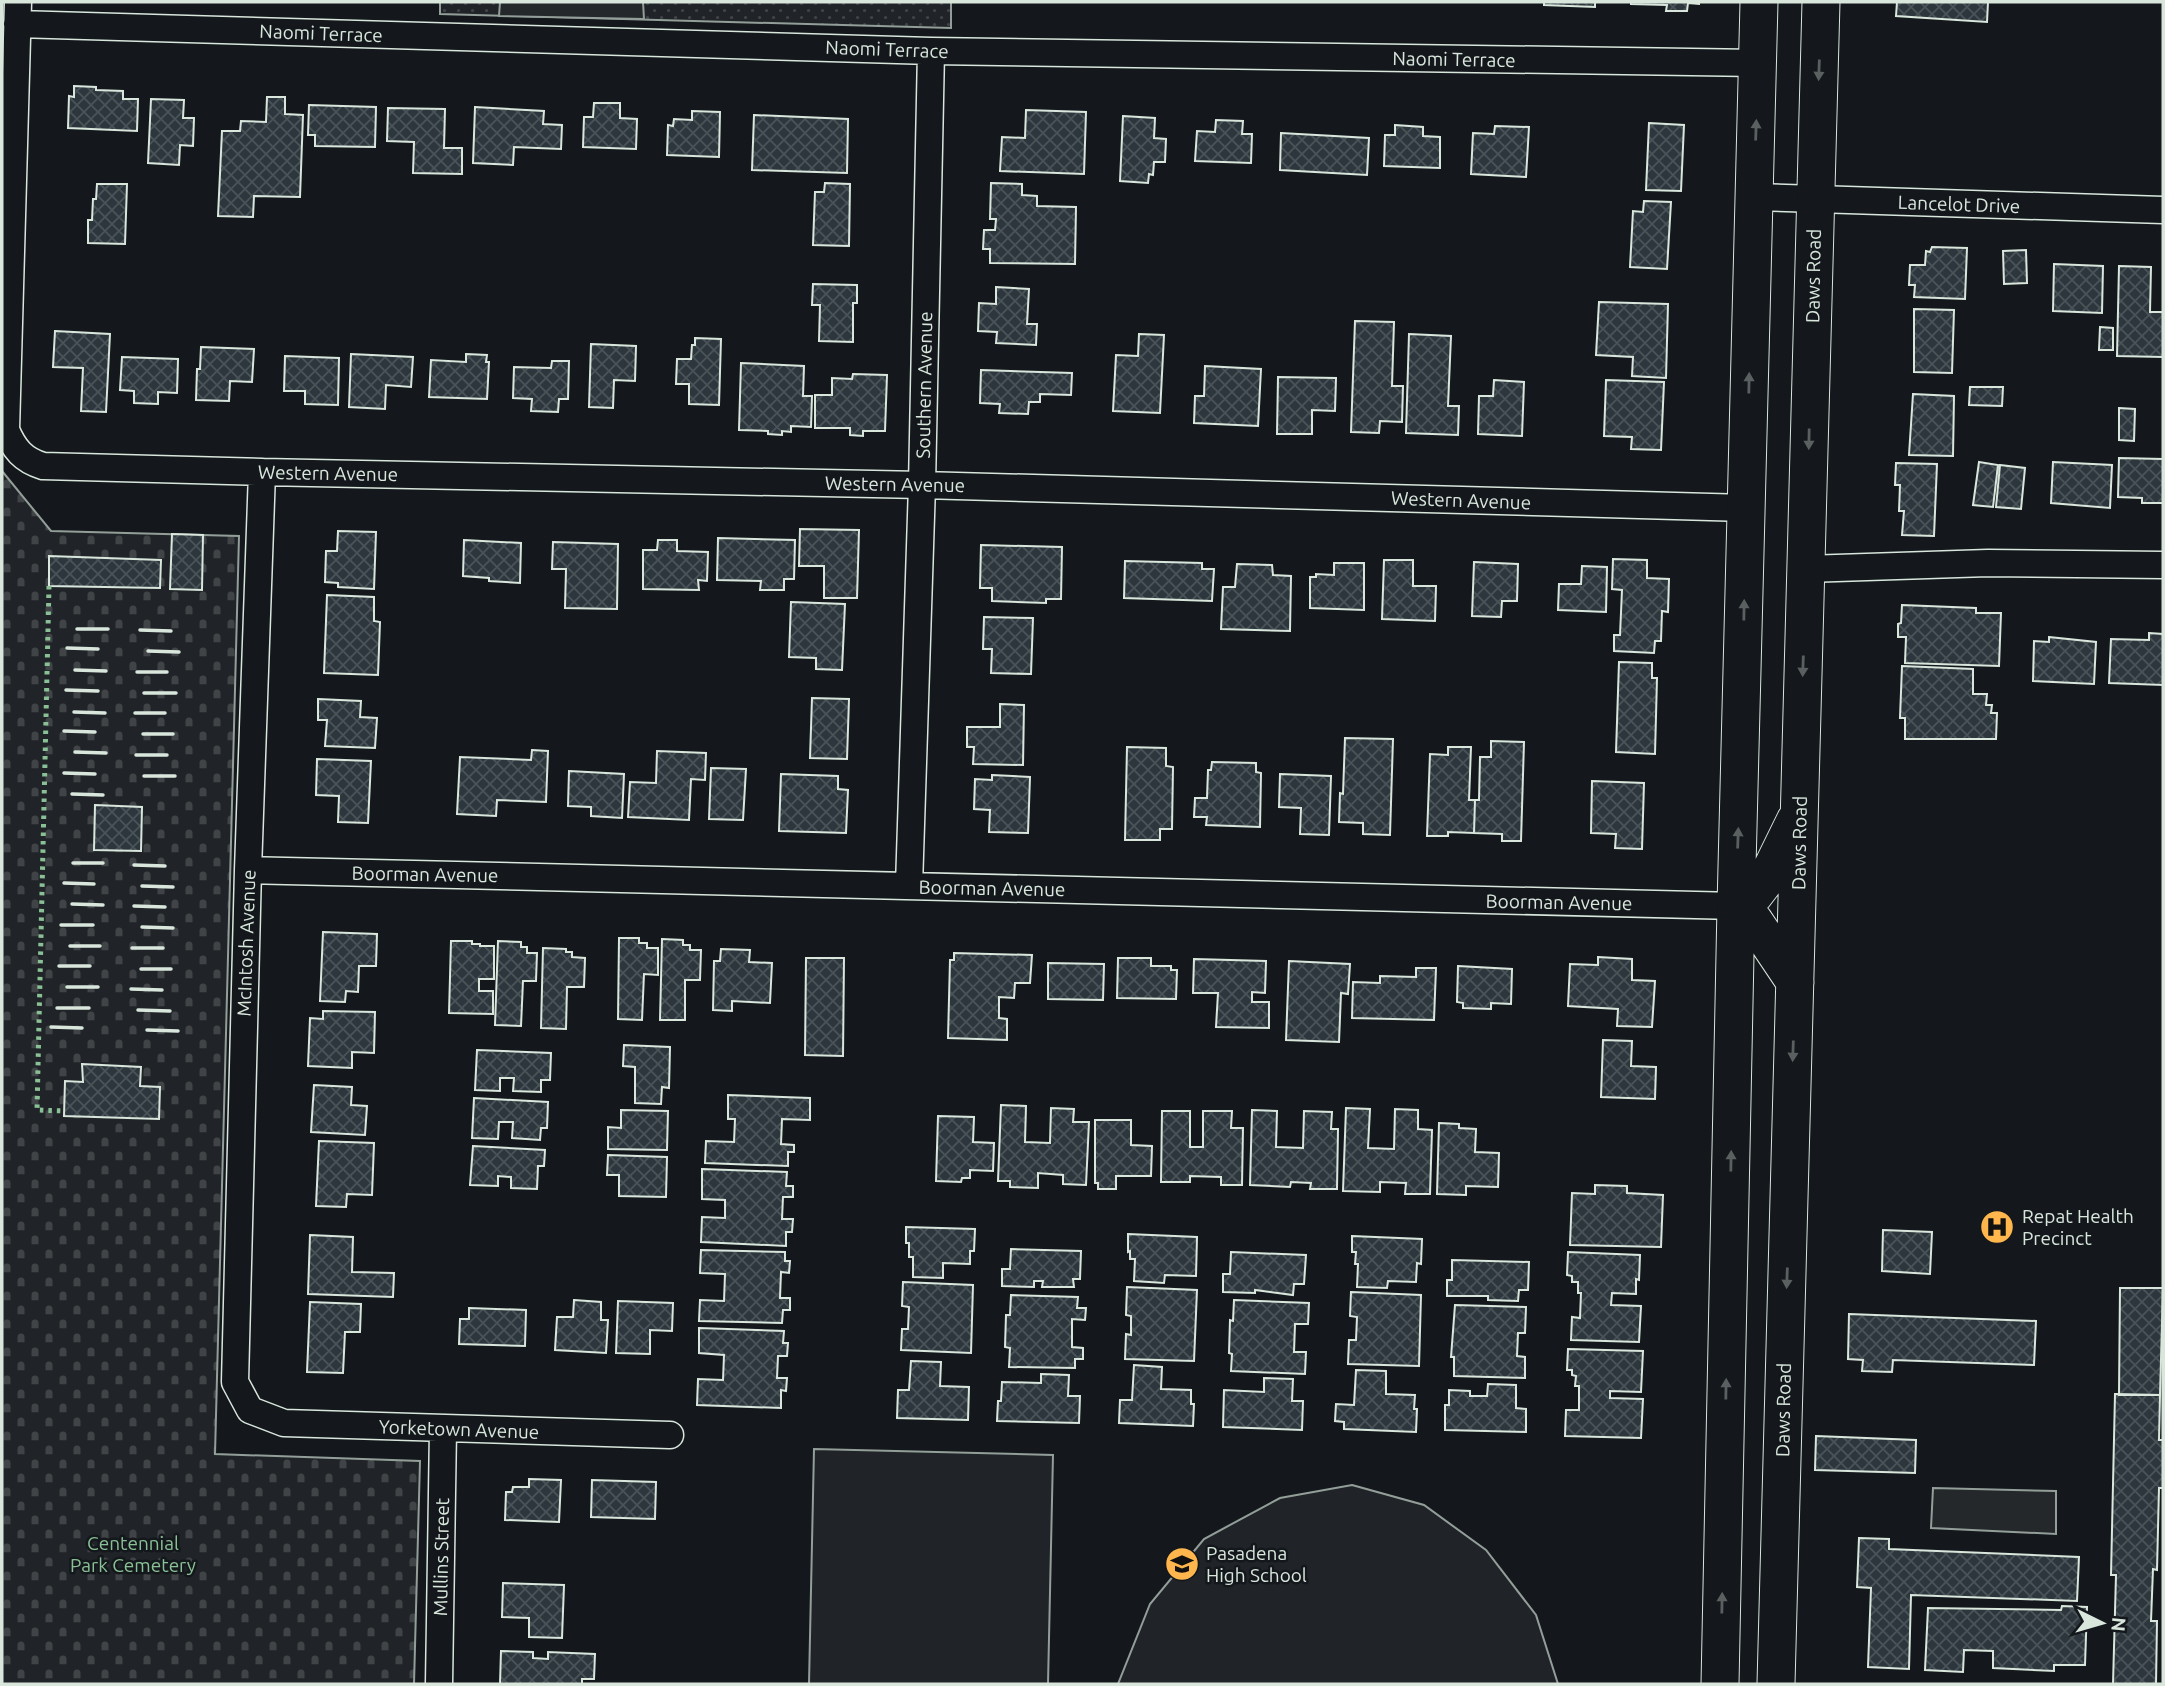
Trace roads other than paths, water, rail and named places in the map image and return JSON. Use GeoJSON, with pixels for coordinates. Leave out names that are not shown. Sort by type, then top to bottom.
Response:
{"type":"FeatureCollection","features":[{"type":"Feature","properties":{"kind":"main road"},"geometry":{"type":"LineString","coordinates":[[1725,1680],[1725,1457],[1736,906],[1759,2]]}},
{"type":"Feature","properties":{"kind":"main road","name":"Daws Road"},"geometry":{"type":"LineString","coordinates":[[1776,1684],[1821,2]]}},
{"type":"Feature","properties":{"kind":"main road"},"geometry":{"type":"LineString","coordinates":[[1736,906],[1754,895],[1767,878],[1800,811]]}},
{"type":"Feature","properties":{"kind":"main road"},"geometry":{"type":"LineString","coordinates":[[1736,906],[1754,921],[1795,982]]}},
{"type":"Feature","properties":{"kind":"main road"},"geometry":{"type":"LineString","coordinates":[[1725,1457],[1783,1425]]}},
{"type":"Feature","properties":{"kind":"main road"},"geometry":{"type":"LineString","coordinates":[[1725,1457],[1782,1485]]}},
{"type":"Feature","properties":{"kind":"street","name":"Naomi Terrace"},"geometry":{"type":"LineString","coordinates":[[18,13],[931,51],[1758,63]]}},
{"type":"Feature","properties":{"kind":"street","name":"Western Avenue"},"geometry":{"type":"LineString","coordinates":[[18,13],[5,430],[20,455],[43,466],[922,485],[1746,508]]}},
{"type":"Feature","properties":{"kind":"street","name":"Southern Avenue"},"geometry":{"type":"LineString","coordinates":[[909,886],[922,485],[931,51]]}},
{"type":"Feature","properties":{"kind":"street","name":"Lancelot Drive"},"geometry":{"type":"LineString","coordinates":[[1754,197],[2163,210]]}},
{"type":"Feature","properties":{"kind":"street","name":"McIntosh Avenue"},"geometry":{"type":"LineString","coordinates":[[250,1410],[235,1382],[248,870],[262,472]]}},
{"type":"Feature","properties":{"kind":"street"},"geometry":{"type":"LineString","coordinates":[[1806,569],[1988,563],[2163,565]]}},
{"type":"Feature","properties":{"kind":"street","name":"Boorman Avenue"},"geometry":{"type":"LineString","coordinates":[[248,870],[1736,906]]}},
{"type":"Feature","properties":{"kind":"street","name":"Yorketown Avenue"},"geometry":{"type":"LineString","coordinates":[[250,1410],[284,1423],[670,1434]]}},
{"type":"Feature","properties":{"kind":"street","name":"Mullins Street"},"geometry":{"type":"LineString","coordinates":[[439,1684],[443,1429]]}},
{"type":"Feature","properties":{"kind":"place","name":"Repat Health Precinct"},"geometry":{"type":"Point","coordinates":[1997,1227]}},
{"type":"Feature","properties":{"kind":"place","name":"Pasadena High School"},"geometry":{"type":"Point","coordinates":[1182,1564]}},
{"type":"Feature","properties":{"kind":"park label","name":"Centennial Park Cemetery"},"geometry":{"type":"Point","coordinates":[133,1554]}}]}
